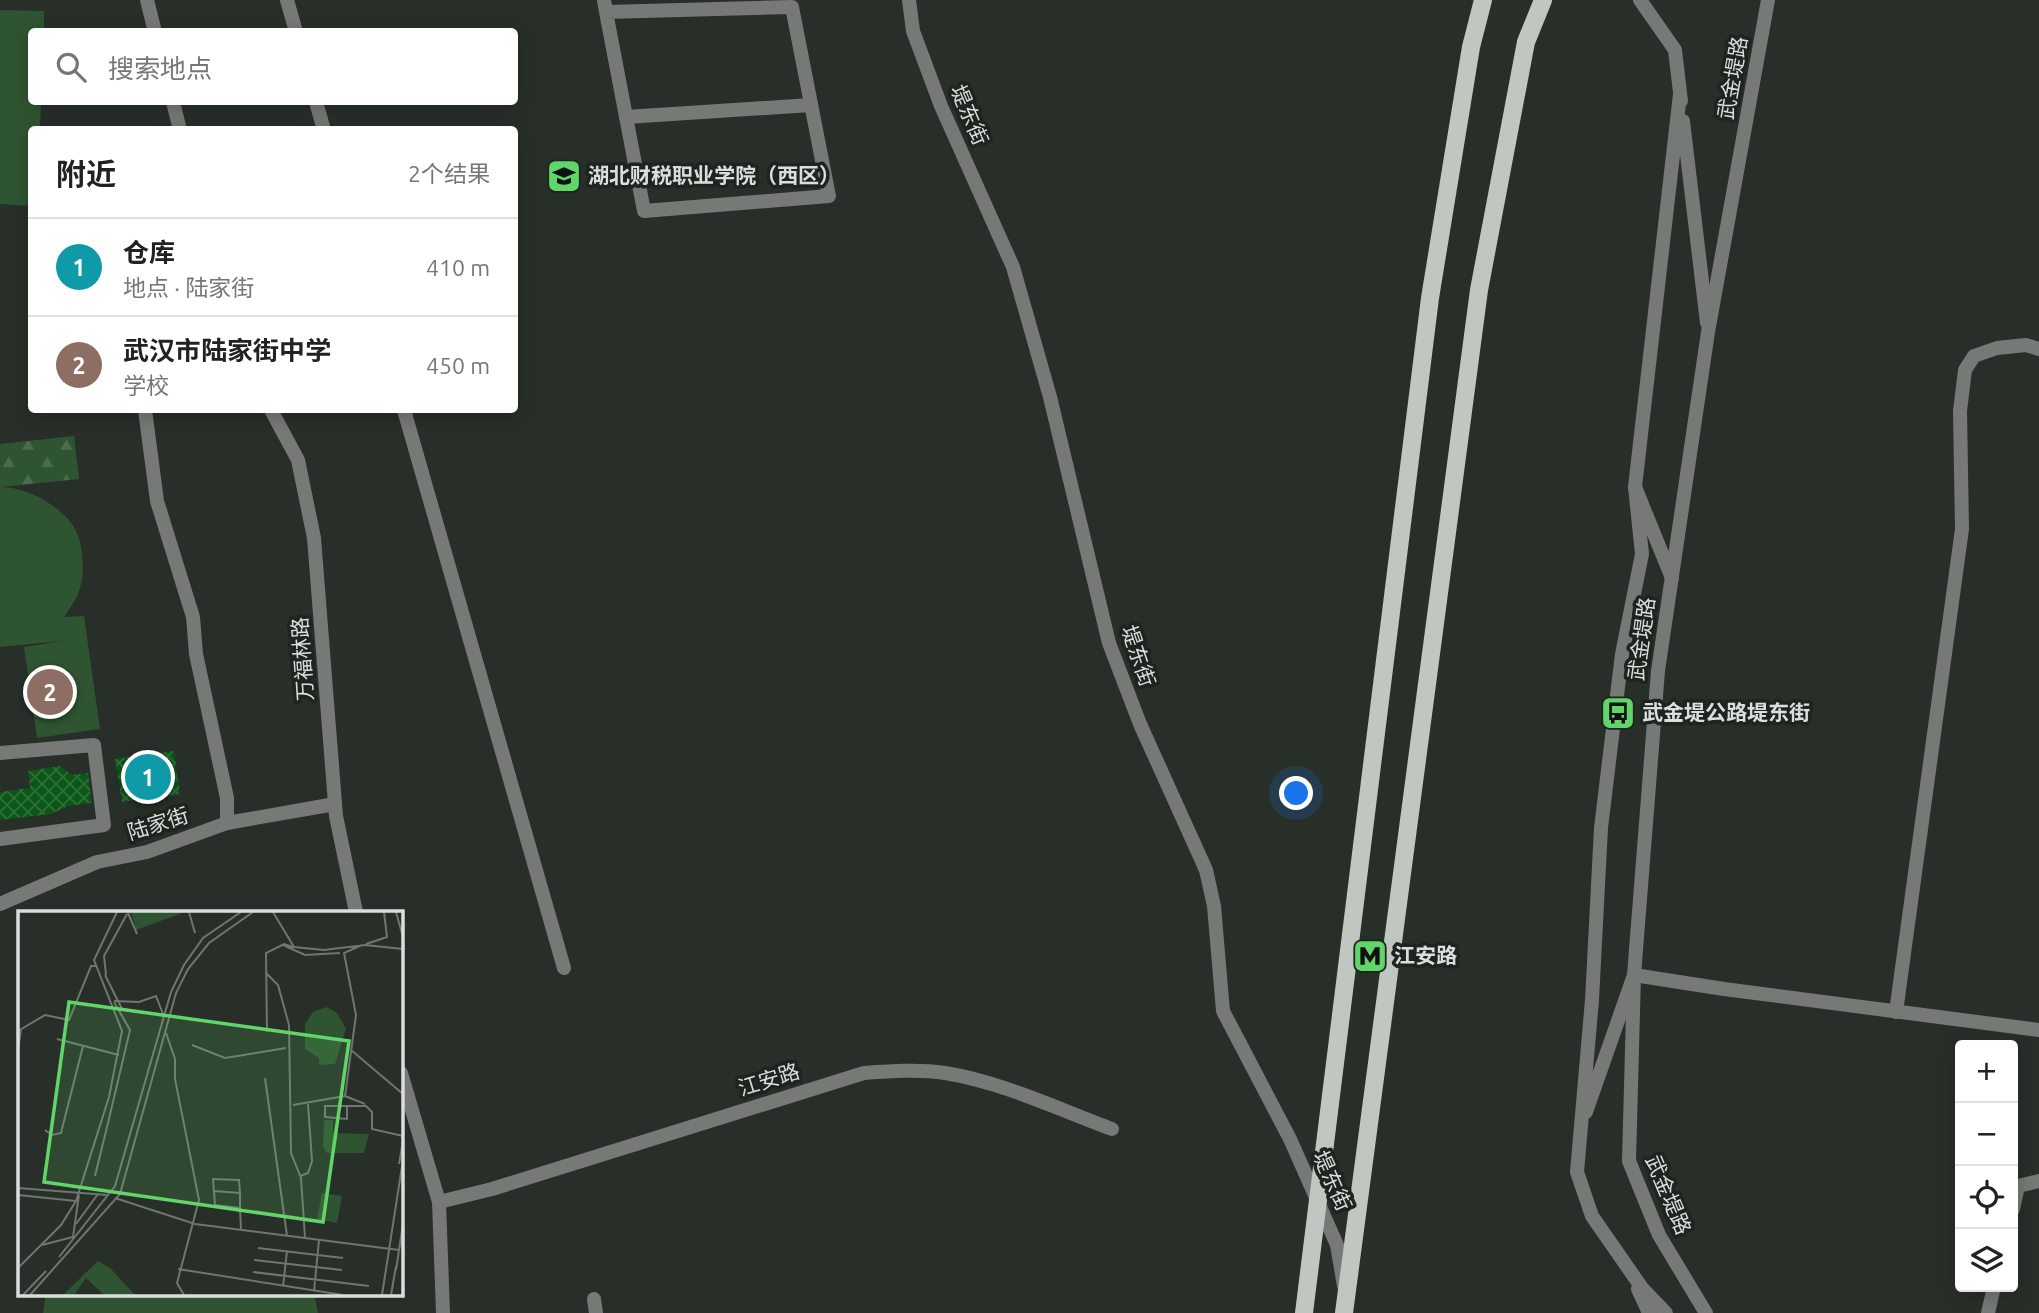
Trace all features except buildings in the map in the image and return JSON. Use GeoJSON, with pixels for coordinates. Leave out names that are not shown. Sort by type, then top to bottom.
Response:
{"type":"FeatureCollection","features":[{"type":"Feature","properties":{"kind":"main road"},"geometry":{"type":"LineString","coordinates":[[1304,1313],[1430,298],[1471,47],[1483,0]]}},
{"type":"Feature","properties":{"kind":"main road"},"geometry":{"type":"LineString","coordinates":[[1347,1307],[1479,290],[1526,42],[1543,0]]}},
{"type":"Feature","properties":{"kind":"street"},"geometry":{"type":"LineString","coordinates":[[147,0],[154,28]]}},
{"type":"Feature","properties":{"kind":"street"},"geometry":{"type":"LineString","coordinates":[[287,0],[295,28]]}},
{"type":"Feature","properties":{"kind":"street","name":"堤东街"},"geometry":{"type":"LineString","coordinates":[[909,0],[914,31],[941,106],[1013,267],[1050,397],[1109,643],[1140,724],[1206,870],[1214,906],[1223,1011],[1290,1139],[1337,1245],[1347,1307]]}},
{"type":"Feature","properties":{"kind":"street"},"geometry":{"type":"LineString","coordinates":[[1640,0],[1675,50],[1708,332]]}},
{"type":"Feature","properties":{"kind":"street","name":"武金堤路"},"geometry":{"type":"LineString","coordinates":[[1706,1313],[1659,1235],[1629,1161],[1634,975],[1658,671],[1708,332],[1768,0]]}},
{"type":"Feature","properties":{"kind":"street"},"geometry":{"type":"LineString","coordinates":[[605,6],[792,7],[811,105],[829,197],[644,211],[605,6]]}},
{"type":"Feature","properties":{"kind":"street"},"geometry":{"type":"LineString","coordinates":[[1667,1313],[1642,1289],[1592,1216],[1577,1172],[1592,1000],[1601,828],[1622,654],[1642,554],[1635,487],[1680,94]]}},
{"type":"Feature","properties":{"kind":"street"},"geometry":{"type":"LineString","coordinates":[[174,105],[179,126]]}},
{"type":"Feature","properties":{"kind":"street"},"geometry":{"type":"LineString","coordinates":[[317,105],[323,126]]}},
{"type":"Feature","properties":{"kind":"street"},"geometry":{"type":"LineString","coordinates":[[626,117],[811,105]]}},
{"type":"Feature","properties":{"kind":"street"},"geometry":{"type":"LineString","coordinates":[[1896,1012],[1962,529],[1960,411],[1965,370],[1974,356],[1997,348],[2026,345],[2039,348]]}},
{"type":"Feature","properties":{"kind":"street"},"geometry":{"type":"LineString","coordinates":[[145,413],[157,501],[193,617],[196,654],[227,798],[227,823]]}},
{"type":"Feature","properties":{"kind":"street","name":"万福林路"},"geometry":{"type":"LineString","coordinates":[[273,413],[298,460],[314,538],[335,804],[356,911]]}},
{"type":"Feature","properties":{"kind":"street"},"geometry":{"type":"LineString","coordinates":[[405,413],[564,968]]}},
{"type":"Feature","properties":{"kind":"street"},"geometry":{"type":"LineString","coordinates":[[1635,487],[1672,578]]}},
{"type":"Feature","properties":{"kind":"street"},"geometry":{"type":"LineString","coordinates":[[0,753],[94,745],[104,825],[0,839]]}},
{"type":"Feature","properties":{"kind":"street","name":"陆家街"},"geometry":{"type":"LineString","coordinates":[[0,904],[97,862],[147,852],[227,823],[335,804]]}},
{"type":"Feature","properties":{"kind":"street"},"geometry":{"type":"LineString","coordinates":[[1579,1133],[1634,975],[2039,1030]]}},
{"type":"Feature","properties":{"kind":"street","name":"江安路"},"geometry":{"type":"LineString","coordinates":[[439,1202],[505,1185],[864,1073],[942,1072],[981,1080],[1112,1129]]}},
{"type":"Feature","properties":{"kind":"street"},"geometry":{"type":"LineString","coordinates":[[402,1076],[439,1202],[443,1313]]}},
{"type":"Feature","properties":{"kind":"street"},"geometry":{"type":"LineString","coordinates":[[2018,1186],[2039,1181]]}},
{"type":"Feature","properties":{"kind":"street"},"geometry":{"type":"LineString","coordinates":[[1632,1274],[1649,1313]]}},
{"type":"Feature","properties":{"kind":"street"},"geometry":{"type":"LineString","coordinates":[[1988,1313],[1993,1292]]}},
{"type":"Feature","properties":{"kind":"green space"},"geometry":{"type":"Polygon","coordinates":[[[0,10],[44,11],[44,28],[28,28],[28,105],[41,105],[40,126],[28,126],[28,206],[0,204],[0,10]]]}},
{"type":"Feature","properties":{"kind":"green space"},"geometry":{"type":"Polygon","coordinates":[[[74,436],[79,479],[0,487],[0,444],[74,436]]]}},
{"type":"Feature","properties":{"kind":"green space"},"geometry":{"type":"Polygon","coordinates":[[[0,487],[22,490],[44,500],[64,515],[77,533],[83,560],[82,582],[64,617],[84,616],[100,729],[37,738],[24,647],[62,641],[0,647],[0,487]]]}},
{"type":"Feature","properties":{"kind":"green space"},"geometry":{"type":"Polygon","coordinates":[[[46,1296],[314,1296],[318,1313],[43,1313],[46,1296]]]}},
{"type":"Feature","properties":{"kind":"place","name":"湖北财税职业学院（西区）"},"geometry":{"type":"Point","coordinates":[564,176]}},
{"type":"Feature","properties":{"kind":"place","name":"武汉市陆家街中学"},"geometry":{"type":"Point","coordinates":[50,692]}},
{"type":"Feature","properties":{"kind":"place","name":"武金堤公路堤东街"},"geometry":{"type":"Point","coordinates":[1618,713]}},
{"type":"Feature","properties":{"kind":"place","name":"仓库"},"geometry":{"type":"Point","coordinates":[148,777]}},
{"type":"Feature","properties":{"kind":"place","name":"江安路"},"geometry":{"type":"Point","coordinates":[1370,956]}}]}
